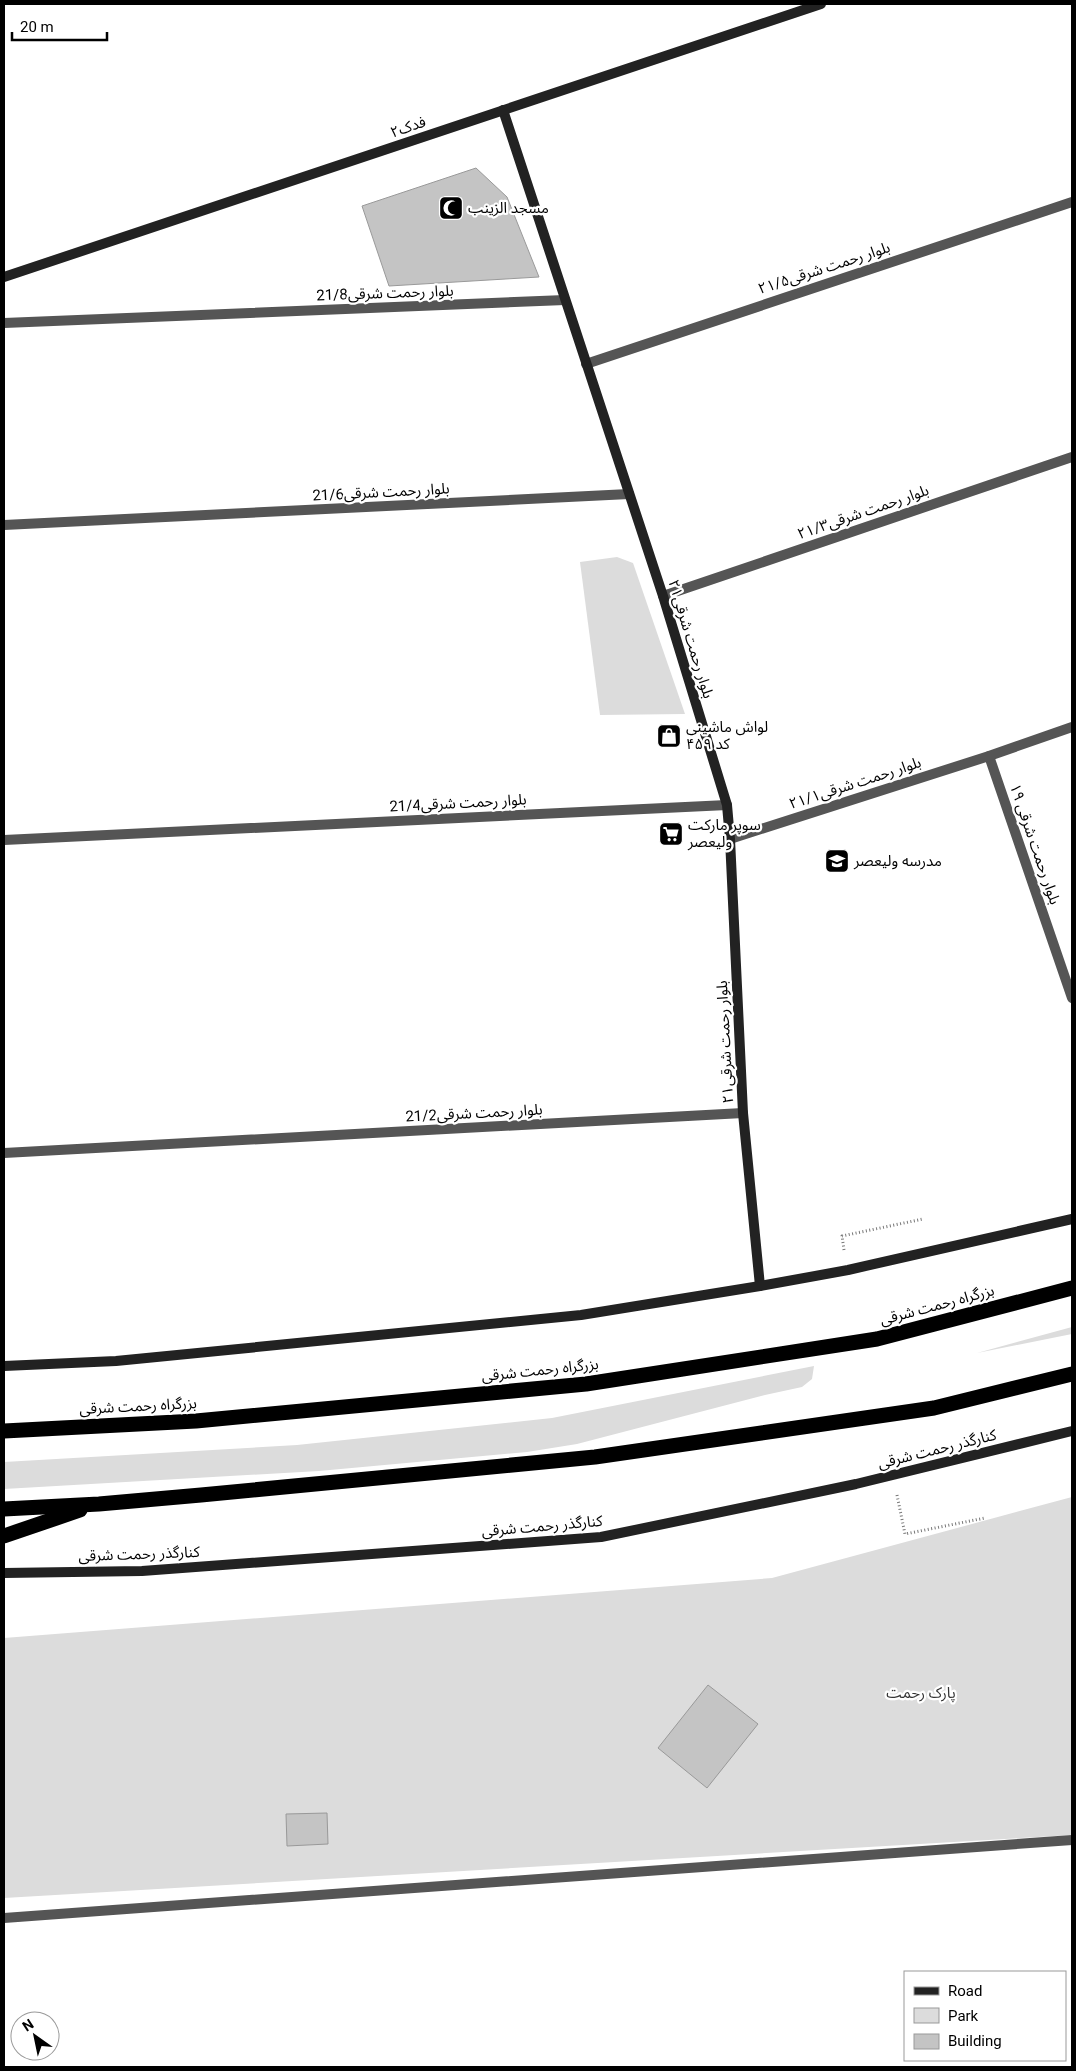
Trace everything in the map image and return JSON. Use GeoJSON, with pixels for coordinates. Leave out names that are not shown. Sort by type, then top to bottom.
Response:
{"type":"FeatureCollection","features":[{"type":"Feature","properties":{"kind":"highway","name":"بزرگراه رحمت شرقی"},"geometry":{"type":"LineString","coordinates":[[4,1431],[196,1421],[586,1384],[877,1339],[1072,1288]]}},
{"type":"Feature","properties":{"kind":"highway"},"geometry":{"type":"LineString","coordinates":[[4,1509],[99,1504],[595,1457],[934,1408],[1072,1374]]}},
{"type":"Feature","properties":{"kind":"highway"},"geometry":{"type":"LineString","coordinates":[[4,1536],[99,1504]]}},
{"type":"Feature","properties":{"kind":"main road","name":"فدک۲"},"geometry":{"type":"LineString","coordinates":[[4,277],[821,4]]}},
{"type":"Feature","properties":{"kind":"main road","name":"بلوار رحمت شرقی۲۱"},"geometry":{"type":"LineString","coordinates":[[503,110],[663,596],[726,804],[730,839],[743,1114],[760,1286]]}},
{"type":"Feature","properties":{"kind":"main road"},"geometry":{"type":"LineString","coordinates":[[4,1366],[116,1361],[581,1315],[848,1270],[1072,1219]]}},
{"type":"Feature","properties":{"kind":"main road","name":"کنارگذر رحمت شرقی"},"geometry":{"type":"LineString","coordinates":[[4,1573],[142,1571],[601,1537],[892,1475],[1072,1430]]}},
{"type":"Feature","properties":{"kind":"street","name":"بلوار رحمت شرقی۲۱/۵"},"geometry":{"type":"LineString","coordinates":[[586,364],[1072,202]]}},
{"type":"Feature","properties":{"kind":"street","name":"بلوار رحمت شرقی21/8"},"geometry":{"type":"LineString","coordinates":[[4,323],[565,300]]}},
{"type":"Feature","properties":{"kind":"street","name":"بلوار رحمت شرقی۲۱/۳"},"geometry":{"type":"LineString","coordinates":[[663,596],[1072,457]]}},
{"type":"Feature","properties":{"kind":"street","name":"بلوار رحمت شرقی21/6"},"geometry":{"type":"LineString","coordinates":[[4,525],[629,494]]}},
{"type":"Feature","properties":{"kind":"street","name":"بلوار رحمت شرقی۲۱/۱"},"geometry":{"type":"LineString","coordinates":[[730,839],[1072,728]]}},
{"type":"Feature","properties":{"kind":"street","name":"بلوار رحمت شرقی ۱۹"},"geometry":{"type":"LineString","coordinates":[[989,756],[1068,969],[1072,998]]}},
{"type":"Feature","properties":{"kind":"street","name":"بلوار رحمت شرقی21/4"},"geometry":{"type":"LineString","coordinates":[[4,840],[726,804]]}},
{"type":"Feature","properties":{"kind":"street","name":"بلوار رحمت شرقی21/2"},"geometry":{"type":"LineString","coordinates":[[4,1153],[743,1114]]}},
{"type":"Feature","properties":{"kind":"street"},"geometry":{"type":"LineString","coordinates":[[4,1918],[1072,1840]]}},
{"type":"Feature","properties":{"kind":"path"},"geometry":{"type":"LineString","coordinates":[[842,1236],[923,1218]]}},
{"type":"Feature","properties":{"kind":"path"},"geometry":{"type":"LineString","coordinates":[[892,1475],[905,1534],[985,1518]]}},
{"type":"Feature","properties":{"kind":"green space"},"geometry":{"type":"Polygon","coordinates":[[[617,557],[633,563],[685,714],[600,715],[580,562],[617,557]]]}},
{"type":"Feature","properties":{"kind":"green space"},"geometry":{"type":"Polygon","coordinates":[[[1072,1327],[1072,1334],[977,1353],[1072,1327]]]}},
{"type":"Feature","properties":{"kind":"green space"},"geometry":{"type":"Polygon","coordinates":[[[814,1366],[812,1379],[802,1387],[577,1444],[527,1452],[319,1471],[4,1489],[4,1462],[297,1445],[552,1418],[814,1366]]]}},
{"type":"Feature","properties":{"kind":"green space","name":"پارک رحمت"},"geometry":{"type":"Polygon","coordinates":[[[1072,1497],[1072,1835],[4,1898],[4,1638],[772,1578],[1072,1497]]]}},
{"type":"Feature","properties":{"kind":"building","name":"مسجد الزینب"},"geometry":{"type":"Polygon","coordinates":[[[476,168],[507,197],[539,277],[389,286],[362,206],[476,168]]]}},
{"type":"Feature","properties":{"kind":"building"},"geometry":{"type":"Polygon","coordinates":[[[708,1685],[758,1724],[707,1788],[658,1748],[708,1685]]]}},
{"type":"Feature","properties":{"kind":"building"},"geometry":{"type":"Polygon","coordinates":[[[327,1813],[328,1844],[287,1846],[286,1814],[327,1813]]]}},
{"type":"Feature","properties":{"kind":"place","name":"مسجد الزینب"},"geometry":{"type":"Point","coordinates":[451,208]}},
{"type":"Feature","properties":{"kind":"place","name":"لواش ماشینی کد ۴۵۹"},"geometry":{"type":"Point","coordinates":[669,736]}},
{"type":"Feature","properties":{"kind":"place","name":"سوپر مارکت ولیعصر"},"geometry":{"type":"Point","coordinates":[671,834]}},
{"type":"Feature","properties":{"kind":"place","name":"مدرسه ولیعصر"},"geometry":{"type":"Point","coordinates":[837,861]}}]}
